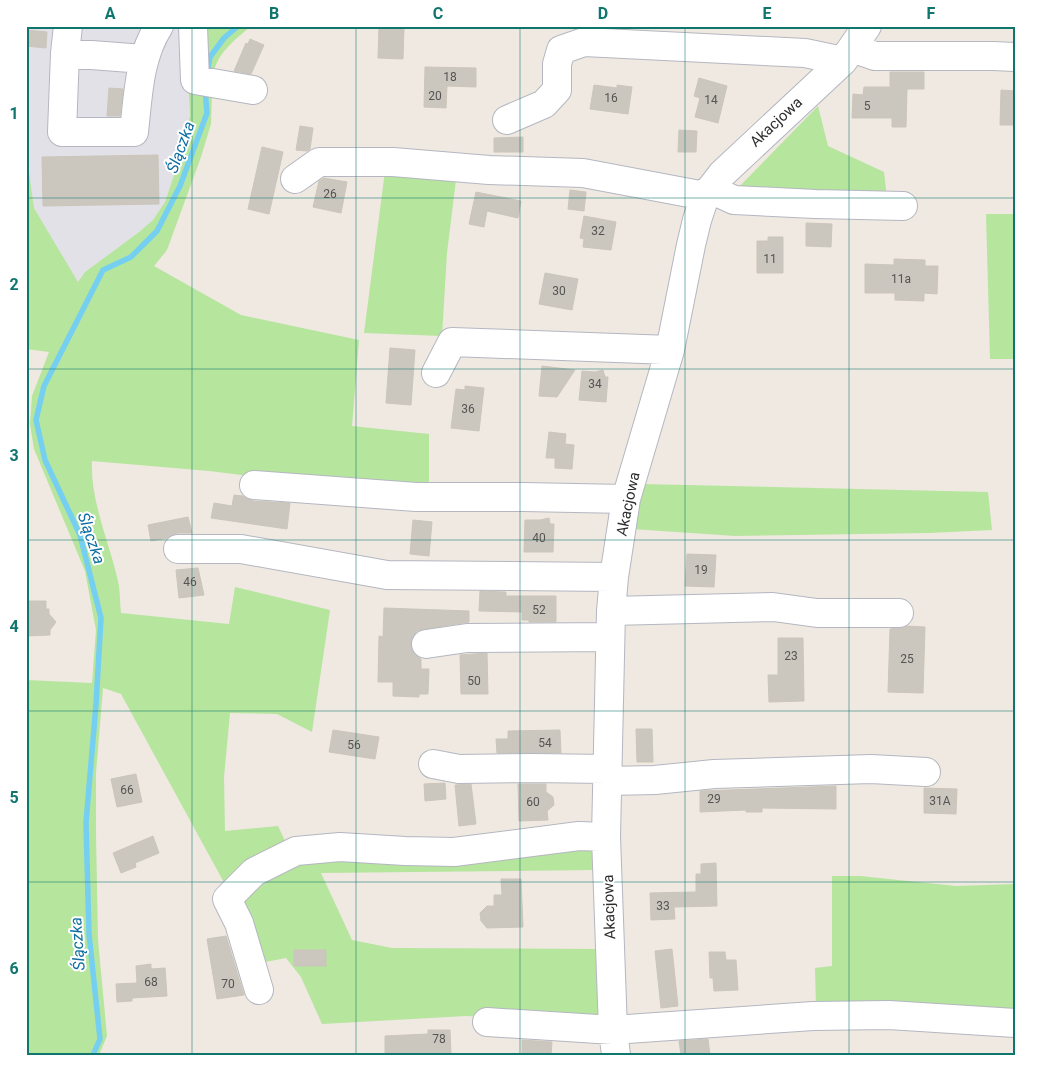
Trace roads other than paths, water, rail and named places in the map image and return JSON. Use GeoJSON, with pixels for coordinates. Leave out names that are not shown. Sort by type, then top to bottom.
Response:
{"type":"FeatureCollection","features":[{"type":"Feature","properties":{"kind":"street"},"geometry":{"type":"LineString","coordinates":[[68,26],[62,132],[134,132],[141,71],[151,38],[159,26]]}},
{"type":"Feature","properties":{"kind":"street"},"geometry":{"type":"LineString","coordinates":[[193,26],[195,80],[253,90]]}},
{"type":"Feature","properties":{"kind":"street"},"geometry":{"type":"LineString","coordinates":[[507,120],[544,104],[558,90],[558,64],[561,50],[584,42],[805,53],[854,45],[875,56],[1015,57]]}},
{"type":"Feature","properties":{"kind":"street","name":"Akacjowa"},"geometry":{"type":"LineString","coordinates":[[614,1043],[606,838],[607,775],[614,577],[626,499],[670,350],[693,237],[708,193],[722,174],[854,45]]}},
{"type":"Feature","properties":{"kind":"street"},"geometry":{"type":"LineString","coordinates":[[65,53],[144,59]]}},
{"type":"Feature","properties":{"kind":"street"},"geometry":{"type":"LineString","coordinates":[[295,179],[319,162],[393,162],[489,170],[583,173],[708,193],[734,200],[903,206]]}},
{"type":"Feature","properties":{"kind":"street"},"geometry":{"type":"LineString","coordinates":[[436,373],[452,342],[670,350]]}},
{"type":"Feature","properties":{"kind":"street"},"geometry":{"type":"LineString","coordinates":[[254,485],[416,497],[523,496],[626,499]]}},
{"type":"Feature","properties":{"kind":"street"},"geometry":{"type":"LineString","coordinates":[[178,549],[241,549],[387,575],[614,577]]}},
{"type":"Feature","properties":{"kind":"street"},"geometry":{"type":"LineString","coordinates":[[426,644],[467,638],[773,607],[817,613],[899,613]]}},
{"type":"Feature","properties":{"kind":"street"},"geometry":{"type":"LineString","coordinates":[[432,764],[459,770],[533,768],[655,780],[714,774],[861,769],[926,772]]}},
{"type":"Feature","properties":{"kind":"street"},"geometry":{"type":"LineString","coordinates":[[259,990],[238,924],[227,899],[254,872],[296,852],[340,847],[405,852],[454,852],[579,836],[606,838]]}},
{"type":"Feature","properties":{"kind":"street"},"geometry":{"type":"LineString","coordinates":[[488,1022],[614,1043],[813,1016],[889,1015],[1015,1023]]}},
{"type":"Feature","properties":{"kind":"waterway","name":"Ślączka"},"geometry":{"type":"LineString","coordinates":[[207,73],[210,57],[224,38],[238,26]]}},
{"type":"Feature","properties":{"kind":"waterway","name":"Ślączka"},"geometry":{"type":"LineString","coordinates":[[93,1055],[100,1039],[89,934],[86,823],[101,618],[80,535],[45,460],[36,420],[44,386],[103,270],[131,257],[157,231],[180,186],[207,113],[205,89]]}}]}
